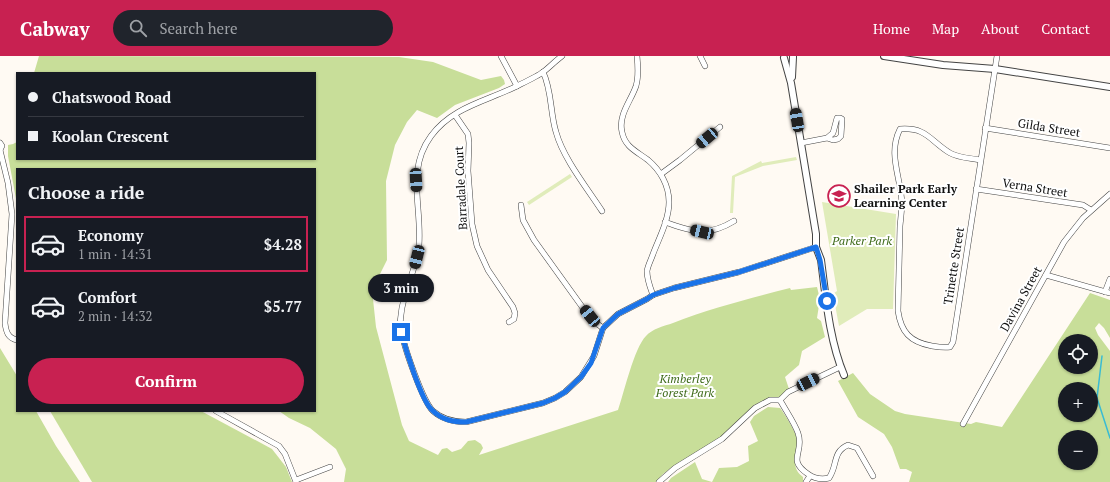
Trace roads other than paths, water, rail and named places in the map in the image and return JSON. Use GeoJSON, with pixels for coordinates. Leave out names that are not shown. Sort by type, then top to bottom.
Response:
{"type":"FeatureCollection","features":[{"type":"Feature","properties":{"kind":"street"},"geometry":{"type":"LineString","coordinates":[[501,56],[517,86]]}},
{"type":"Feature","properties":{"kind":"street"},"geometry":{"type":"LineString","coordinates":[[562,56],[543,72],[517,86],[468,106],[442,123],[430,137],[423,151],[417,171],[420,219],[419,246],[415,268],[402,301],[401,332],[406,349],[429,407],[437,414],[448,421],[466,422],[543,403],[555,398],[573,385],[587,369],[594,356],[603,328],[618,314],[653,295],[674,288],[739,272],[816,247]]}},
{"type":"Feature","properties":{"kind":"street"},"geometry":{"type":"LineString","coordinates":[[637,56],[638,80],[622,115],[622,134],[626,143],[646,159],[661,174],[668,194],[668,208],[665,222],[648,268],[648,282],[653,295]]}},
{"type":"Feature","properties":{"kind":"street"},"geometry":{"type":"LineString","coordinates":[[700,56],[705,66]]}},
{"type":"Feature","properties":{"kind":"street"},"geometry":{"type":"LineString","coordinates":[[884,56],[910,58],[943,65],[995,69],[1110,87]]}},
{"type":"Feature","properties":{"kind":"street","name":"Trinette Street"},"geometry":{"type":"LineString","coordinates":[[980,160],[958,156],[949,152],[919,131],[911,128],[900,129],[897,135],[894,154],[901,194],[902,212],[900,226],[898,311],[900,321],[908,335],[916,341],[924,344],[945,348],[950,347],[953,342],[996,56]]}},
{"type":"Feature","properties":{"kind":"street"},"geometry":{"type":"LineString","coordinates":[[784,57],[789,59],[794,57],[791,82]]}},
{"type":"Feature","properties":{"kind":"street"},"geometry":{"type":"LineString","coordinates":[[784,57],[791,82],[816,234],[816,247],[820,260],[833,342],[840,367],[844,375]]}},
{"type":"Feature","properties":{"kind":"street"},"geometry":{"type":"LineString","coordinates":[[543,72],[547,84],[553,119],[559,142],[602,211]]}},
{"type":"Feature","properties":{"kind":"street","name":"Barradale Court"},"geometry":{"type":"LineString","coordinates":[[455,115],[468,134],[468,172],[472,224],[477,246],[488,270],[513,307],[515,313],[514,319],[509,322]]}},
{"type":"Feature","properties":{"kind":"street"},"geometry":{"type":"LineString","coordinates":[[661,174],[720,127]]}},
{"type":"Feature","properties":{"kind":"street","name":"Gilda Street"},"geometry":{"type":"LineString","coordinates":[[985,128],[1110,148]]}},
{"type":"Feature","properties":{"kind":"street"},"geometry":{"type":"LineString","coordinates":[[801,143],[827,138]]}},
{"type":"Feature","properties":{"kind":"street"},"geometry":{"type":"LineString","coordinates":[[0,142],[2,146],[0,150],[8,183],[12,214],[5,323],[6,331],[9,336],[16,340]]}},
{"type":"Feature","properties":{"kind":"street","name":"Verna Street"},"geometry":{"type":"LineString","coordinates":[[976,189],[1083,206],[1091,210]]}},
{"type":"Feature","properties":{"kind":"street","name":"Davina Street"},"geometry":{"type":"LineString","coordinates":[[963,424],[1064,242],[1083,218],[1110,194]]}},
{"type":"Feature","properties":{"kind":"street"},"geometry":{"type":"LineString","coordinates":[[521,206],[523,220],[534,240],[583,308],[596,323],[603,328]]}},
{"type":"Feature","properties":{"kind":"street"},"geometry":{"type":"LineString","coordinates":[[665,222],[702,232],[710,232],[724,228],[734,221]]}},
{"type":"Feature","properties":{"kind":"street"},"geometry":{"type":"LineString","coordinates":[[1046,275],[1108,292],[1110,279]]}},
{"type":"Feature","properties":{"kind":"street"},"geometry":{"type":"LineString","coordinates":[[659,482],[675,468],[722,439],[755,408],[770,400],[780,400],[788,392],[840,367]]}},
{"type":"Feature","properties":{"kind":"street"},"geometry":{"type":"LineString","coordinates":[[780,400],[798,433],[799,449],[797,463],[800,468],[810,476],[817,479],[823,480],[829,478],[834,468],[838,452],[842,447],[848,445],[857,448],[872,476]]}},
{"type":"Feature","properties":{"kind":"street"},"geometry":{"type":"LineString","coordinates":[[218,412],[279,446],[285,454],[296,481],[330,467]]}},
{"type":"Feature","properties":{"kind":"street"},"geometry":{"type":"LineString","coordinates":[[806,482],[810,476]]}},
{"type":"Feature","properties":{"kind":"waterway"},"geometry":{"type":"LineString","coordinates":[[1102,356],[1097,398],[1110,438]]}},
{"type":"Feature","properties":{"kind":"place","name":"Shailer Park Early Learning Center"},"geometry":{"type":"Point","coordinates":[839,196]}},
{"type":"Feature","properties":{"kind":"park label","name":"Parker Park"},"geometry":{"type":"Point","coordinates":[862,241]}},
{"type":"Feature","properties":{"kind":"park label","name":"Kimberley Forest Park"},"geometry":{"type":"Point","coordinates":[685,386]}}]}
